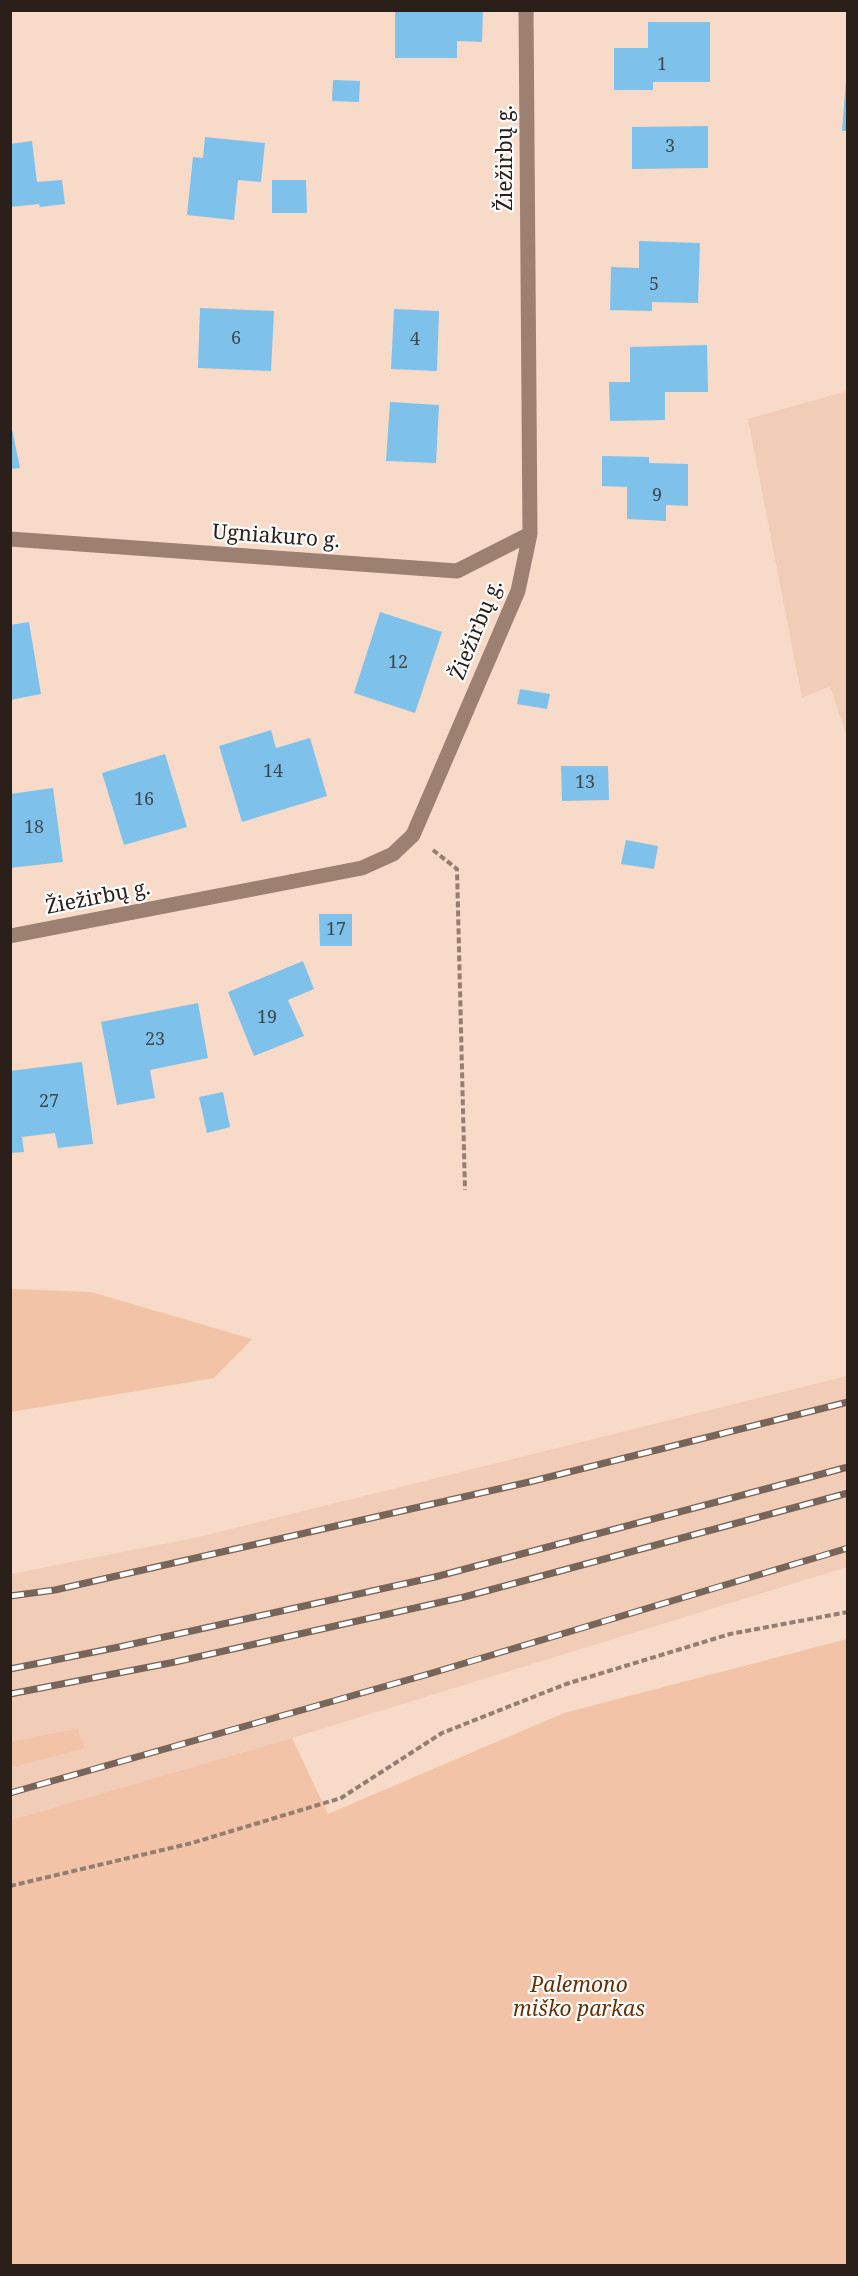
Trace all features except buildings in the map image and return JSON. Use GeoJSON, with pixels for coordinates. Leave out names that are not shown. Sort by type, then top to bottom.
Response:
{"type":"FeatureCollection","features":[{"type":"Feature","properties":{"kind":"street","name":"Žiežirbų g."},"geometry":{"type":"LineString","coordinates":[[10,936],[362,868],[393,854],[413,835],[518,591],[530,534],[526,10]]}},
{"type":"Feature","properties":{"kind":"street","name":"Ugniakuro g."},"geometry":{"type":"LineString","coordinates":[[10,539],[457,571],[530,534]]}},
{"type":"Feature","properties":{"kind":"path"},"geometry":{"type":"LineString","coordinates":[[413,835],[456,869],[465,1190]]}},
{"type":"Feature","properties":{"kind":"path"},"geometry":{"type":"LineString","coordinates":[[10,1886],[192,1843],[341,1798],[442,1733],[566,1684],[730,1634],[848,1612]]}},
{"type":"Feature","properties":{"kind":"shaded area"},"geometry":{"type":"Polygon","coordinates":[[[848,391],[847,737],[830,686],[802,698],[748,419],[848,391]]]}},
{"type":"Feature","properties":{"kind":"shaded area"},"geometry":{"type":"Polygon","coordinates":[[[847,1376],[847,1567],[292,1738],[11,1820],[11,1768],[85,1748],[78,1728],[11,1742],[11,1574],[199,1537],[847,1376]]]}},
{"type":"Feature","properties":{"kind":"green space"},"geometry":{"type":"Polygon","coordinates":[[[11,1289],[91,1292],[252,1339],[214,1378],[11,1412],[11,1289]]]}},
{"type":"Feature","properties":{"kind":"green space","name":"Palemono miško parkas"},"geometry":{"type":"Polygon","coordinates":[[[847,1639],[847,2265],[11,2265],[11,1820],[292,1738],[328,1814],[564,1713],[847,1639]]]}},
{"type":"Feature","properties":{"kind":"green space"},"geometry":{"type":"Polygon","coordinates":[[[78,1728],[85,1748],[11,1768],[11,1742],[78,1728]]]}},
{"type":"Feature","properties":{"kind":"railway"},"geometry":{"type":"LineString","coordinates":[[10,1596],[55,1590],[529,1482],[848,1402]]}},
{"type":"Feature","properties":{"kind":"railway"},"geometry":{"type":"LineString","coordinates":[[10,1669],[435,1577],[848,1467]]}},
{"type":"Feature","properties":{"kind":"railway"},"geometry":{"type":"LineString","coordinates":[[10,1694],[175,1662],[464,1597],[848,1493]]}},
{"type":"Feature","properties":{"kind":"railway"},"geometry":{"type":"LineString","coordinates":[[10,1793],[432,1673],[848,1548]]}}]}
